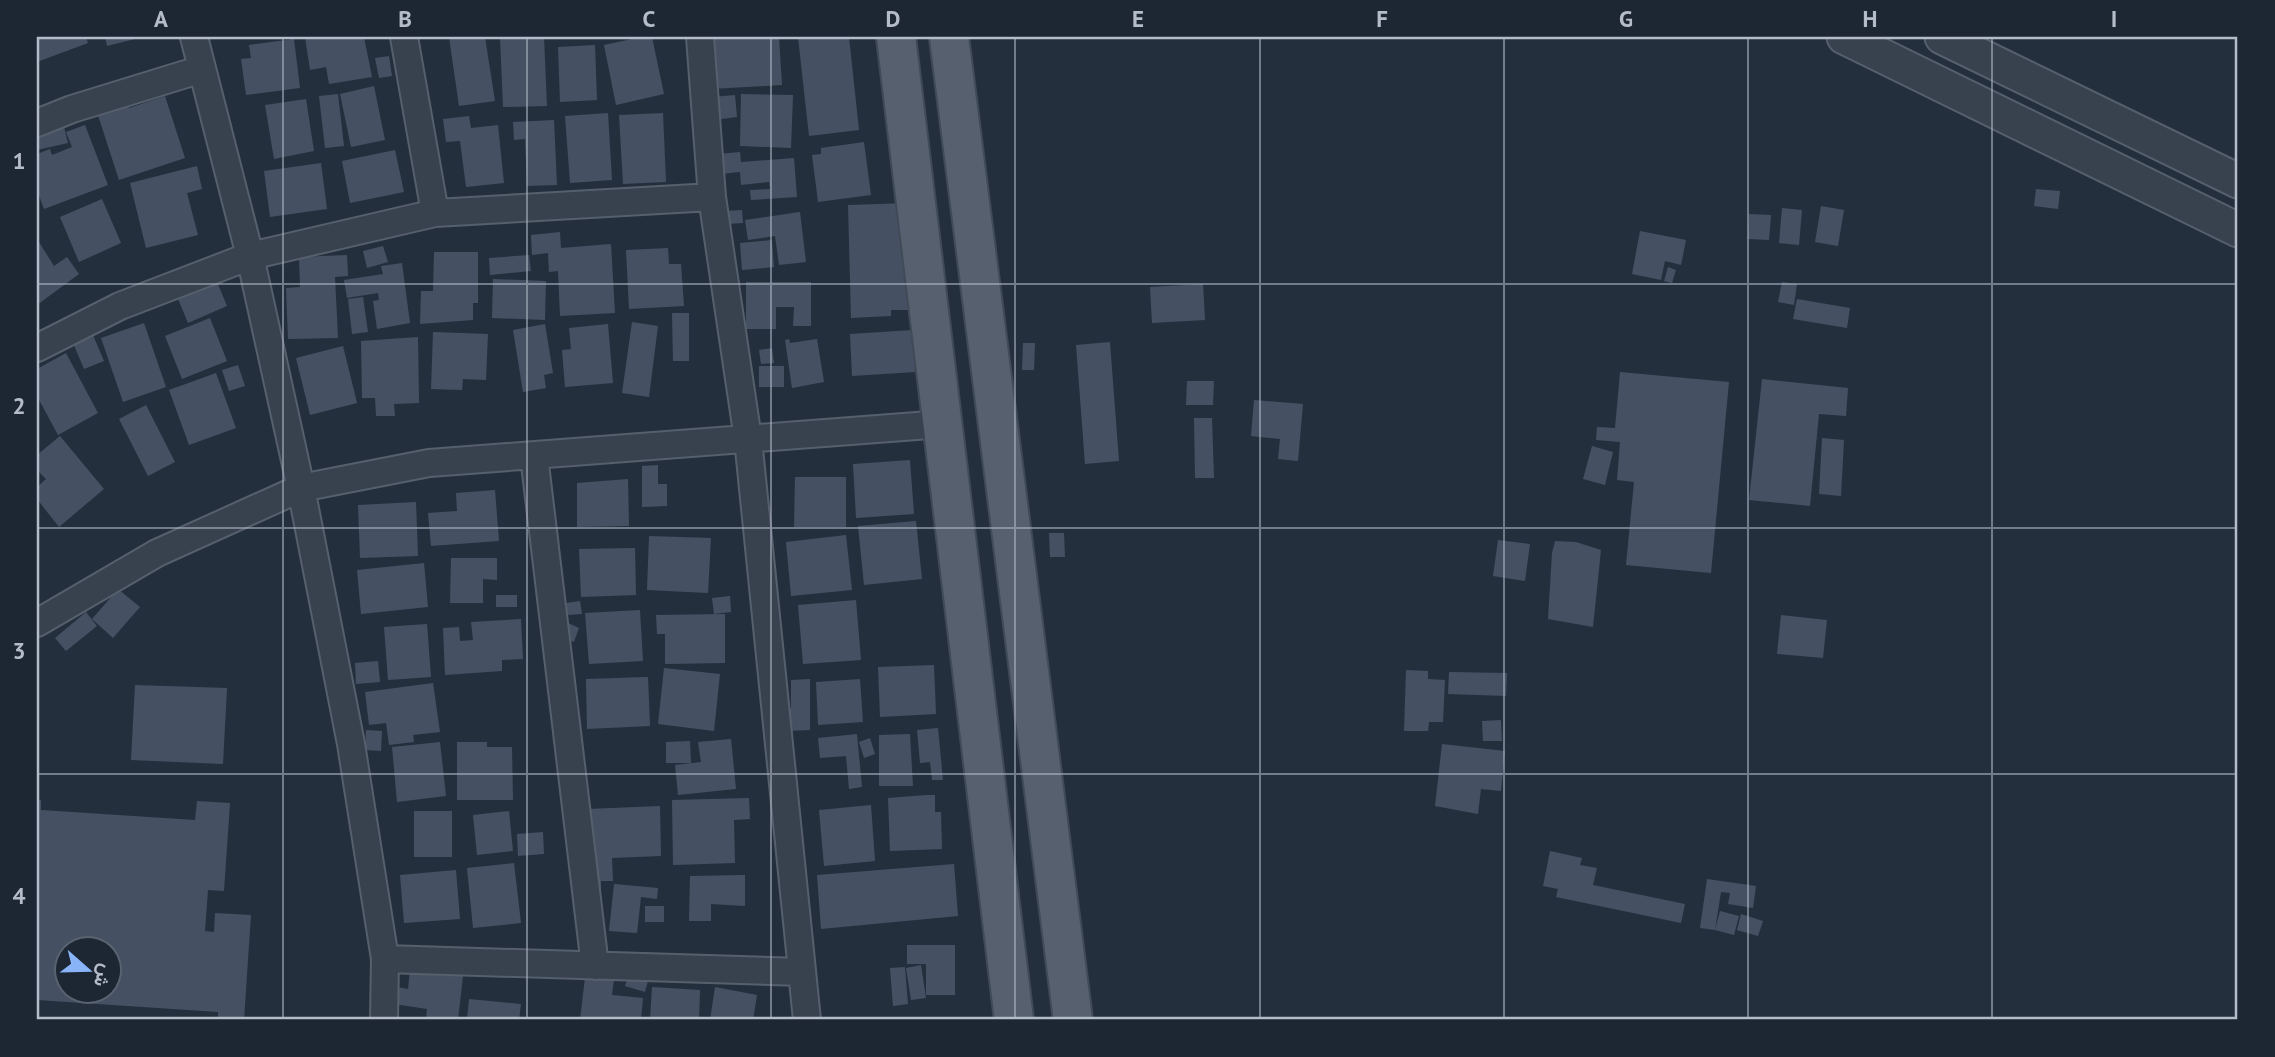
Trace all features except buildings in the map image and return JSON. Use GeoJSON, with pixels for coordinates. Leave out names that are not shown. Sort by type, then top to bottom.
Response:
{"type":"FeatureCollection","features":[{"type":"Feature","properties":{"kind":"main road"},"geometry":{"type":"LineString","coordinates":[[896,37],[1014,1020]]}},
{"type":"Feature","properties":{"kind":"main road"},"geometry":{"type":"LineString","coordinates":[[949,37],[1073,1020]]}},
{"type":"Feature","properties":{"kind":"street"},"geometry":{"type":"LineString","coordinates":[[194,37],[250,256],[301,488],[351,744],[384,959],[384,1020]]}},
{"type":"Feature","properties":{"kind":"street"},"geometry":{"type":"LineString","coordinates":[[404,37],[435,213]]}},
{"type":"Feature","properties":{"kind":"street"},"geometry":{"type":"LineString","coordinates":[[700,37],[712,197],[748,439],[807,1020]]}},
{"type":"Feature","properties":{"kind":"street"},"geometry":{"type":"LineString","coordinates":[[1844,37],[2238,230]]}},
{"type":"Feature","properties":{"kind":"street"},"geometry":{"type":"LineString","coordinates":[[1942,37],[2238,181]]}},
{"type":"Feature","properties":{"kind":"street"},"geometry":{"type":"LineString","coordinates":[[37,123],[72,109],[202,69]]}},
{"type":"Feature","properties":{"kind":"street"},"geometry":{"type":"LineString","coordinates":[[37,348],[120,306],[250,256],[435,213],[712,197]]}},
{"type":"Feature","properties":{"kind":"street"},"geometry":{"type":"LineString","coordinates":[[37,623],[158,553],[301,488],[429,463],[943,424]]}},
{"type":"Feature","properties":{"kind":"street"},"geometry":{"type":"LineString","coordinates":[[534,456],[595,966]]}},
{"type":"Feature","properties":{"kind":"street"},"geometry":{"type":"LineString","coordinates":[[384,959],[802,972]]}}]}
